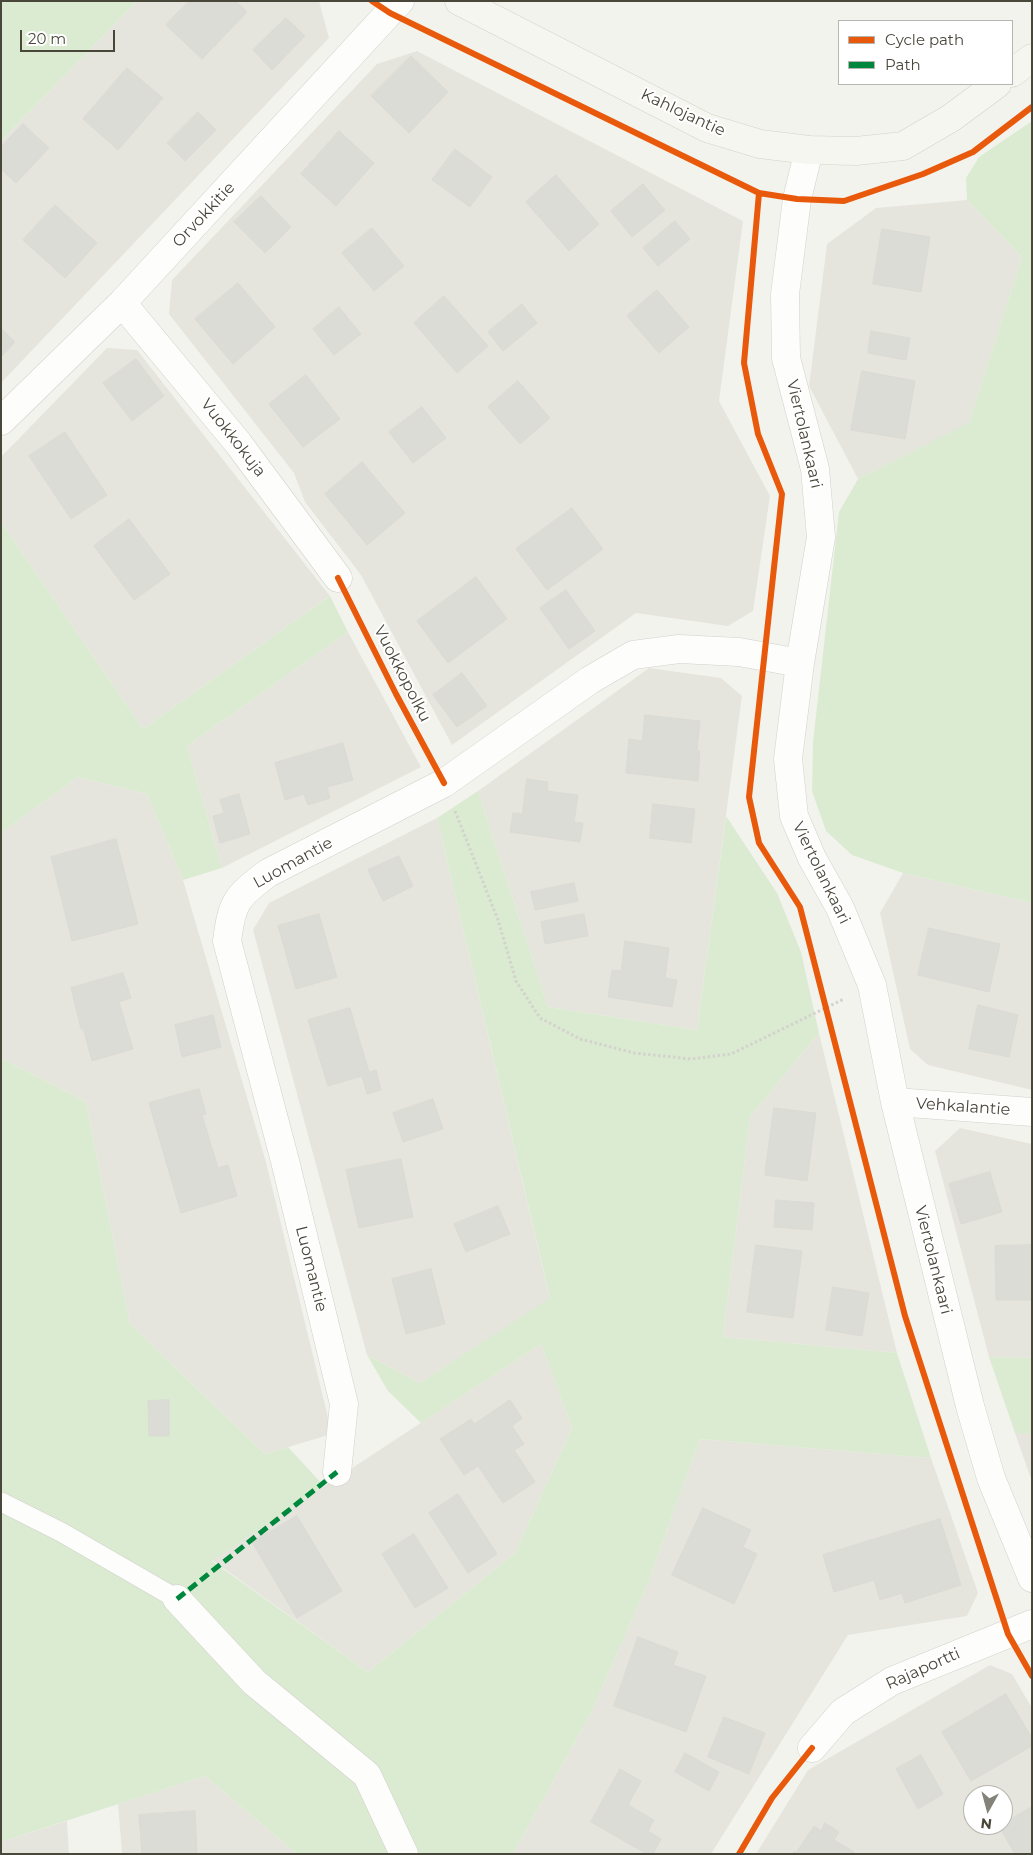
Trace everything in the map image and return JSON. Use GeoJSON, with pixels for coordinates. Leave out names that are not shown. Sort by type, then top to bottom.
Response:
{"type":"FeatureCollection","features":[{"type":"Feature","properties":{"kind":"street","name":"Orvokkitie"},"geometry":{"type":"LineString","coordinates":[[1,421],[122,303],[400,1]]}},
{"type":"Feature","properties":{"kind":"street","name":"Kahlojantie"},"geometry":{"type":"LineString","coordinates":[[459,1],[707,128],[760,144],[809,150],[856,151],[903,146],[951,118],[996,85]]}},
{"type":"Feature","properties":{"kind":"street"},"geometry":{"type":"LineString","coordinates":[[1013,72],[1032,58]]}},
{"type":"Feature","properties":{"kind":"street","name":"Viertolankaari"},"geometry":{"type":"LineString","coordinates":[[809,150],[797,199],[785,294],[786,358],[815,469],[822,537],[800,663],[788,759],[794,816],[812,858],[840,908],[872,985],[895,1102],[970,1406],[991,1478],[1032,1578]]}},
{"type":"Feature","properties":{"kind":"street","name":"Vuokkokuja"},"geometry":{"type":"LineString","coordinates":[[122,303],[238,443],[338,578]]}},
{"type":"Feature","properties":{"kind":"street","name":"Luomantie"},"geometry":{"type":"LineString","coordinates":[[337,1472],[344,1404],[285,1162],[227,942],[230,914],[244,891],[268,873],[444,783],[590,680],[633,655],[679,649],[739,652],[800,663]]}},
{"type":"Feature","properties":{"kind":"street","name":"Vehkalantie"},"geometry":{"type":"LineString","coordinates":[[895,1102],[1032,1112]]}},
{"type":"Feature","properties":{"kind":"street"},"geometry":{"type":"LineString","coordinates":[[177,1598],[254,1682],[367,1775],[404,1854]]}},
{"type":"Feature","properties":{"kind":"street","name":"Rajaportti"},"geometry":{"type":"LineString","coordinates":[[812,1748],[843,1712],[892,1681],[1032,1624]]}},
{"type":"Feature","properties":{"kind":"lane"},"geometry":{"type":"LineString","coordinates":[[1,1502],[61,1532],[177,1598]]}},
{"type":"Feature","properties":{"kind":"path"},"geometry":{"type":"LineString","coordinates":[[444,783],[498,920],[516,981],[540,1018],[580,1038],[634,1053],[691,1058],[731,1054],[872,985]]}},
{"type":"Feature","properties":{"kind":"path"},"geometry":{"type":"LineString","coordinates":[[823,998],[828,1017]]}},
{"type":"Feature","properties":{"kind":"shaded area"},"geometry":{"type":"Polygon","coordinates":[[[137,1],[319,1],[329,38],[1,383],[1,141],[137,1]]]}},
{"type":"Feature","properties":{"kind":"shaded area"},"geometry":{"type":"Polygon","coordinates":[[[417,51],[743,221],[719,401],[770,496],[753,611],[728,626],[636,613],[452,745],[361,575],[305,502],[294,473],[169,314],[172,280],[377,64],[417,51]]]}},
{"type":"Feature","properties":{"kind":"shaded area"},"geometry":{"type":"Polygon","coordinates":[[[967,200],[1022,257],[969,424],[858,479],[809,386],[827,244],[876,208],[967,200]]]}},
{"type":"Feature","properties":{"kind":"shaded area"},"geometry":{"type":"Polygon","coordinates":[[[107,348],[137,350],[330,596],[143,729],[1,522],[1,457],[107,348]]]}},
{"type":"Feature","properties":{"kind":"shaded area"},"geometry":{"type":"Polygon","coordinates":[[[348,632],[421,767],[222,868],[187,746],[348,632]]]}},
{"type":"Feature","properties":{"kind":"shaded area"},"geometry":{"type":"Polygon","coordinates":[[[649,668],[721,678],[742,696],[697,1030],[548,1007],[478,791],[649,668]]]}},
{"type":"Feature","properties":{"kind":"shaded area"},"geometry":{"type":"Polygon","coordinates":[[[78,777],[147,794],[183,880],[266,1162],[332,1434],[265,1454],[130,1324],[86,1102],[1,1058],[1,833],[78,777]]]}},
{"type":"Feature","properties":{"kind":"shaded area"},"geometry":{"type":"Polygon","coordinates":[[[437,818],[550,1299],[420,1383],[367,1355],[253,930],[269,903],[437,818]]]}},
{"type":"Feature","properties":{"kind":"shaded area"},"geometry":{"type":"Polygon","coordinates":[[[903,873],[1032,903],[1032,1090],[928,1065],[910,1049],[880,913],[903,873]]]}},
{"type":"Feature","properties":{"kind":"shaded area"},"geometry":{"type":"Polygon","coordinates":[[[819,1033],[897,1353],[723,1337],[750,1117],[819,1033]]]}},
{"type":"Feature","properties":{"kind":"shaded area"},"geometry":{"type":"Polygon","coordinates":[[[960,1128],[1032,1144],[1032,1358],[989,1357],[935,1151],[960,1128]]]}},
{"type":"Feature","properties":{"kind":"shaded area"},"geometry":{"type":"Polygon","coordinates":[[[541,1344],[572,1428],[515,1553],[368,1672],[212,1560],[541,1344]]]}},
{"type":"Feature","properties":{"kind":"shaded area"},"geometry":{"type":"Polygon","coordinates":[[[1015,1433],[1032,1433],[1032,1482],[1015,1433]]]}},
{"type":"Feature","properties":{"kind":"shaded area"},"geometry":{"type":"Polygon","coordinates":[[[700,1439],[931,1458],[978,1593],[967,1616],[848,1635],[711,1854],[513,1854],[592,1711],[648,1583],[700,1439]]]}},
{"type":"Feature","properties":{"kind":"shaded area"},"geometry":{"type":"Polygon","coordinates":[[[990,1665],[1012,1674],[1032,1708],[1032,1854],[756,1854],[808,1770],[990,1665]]]}},
{"type":"Feature","properties":{"kind":"shaded area"},"geometry":{"type":"Polygon","coordinates":[[[205,1776],[297,1854],[122,1854],[118,1804],[205,1776]]]}},
{"type":"Feature","properties":{"kind":"shaded area"},"geometry":{"type":"Polygon","coordinates":[[[67,1821],[69,1854],[1,1854],[1,1842],[67,1821]]]}},
{"type":"Feature","properties":{"kind":"green space"},"geometry":{"type":"Polygon","coordinates":[[[1,1],[137,1],[1,141],[1,1]]]}},
{"type":"Feature","properties":{"kind":"green space"},"geometry":{"type":"Polygon","coordinates":[[[1032,121],[1032,903],[903,873],[852,855],[826,831],[812,791],[813,742],[839,512],[858,479],[969,423],[1022,257],[967,200],[966,178],[979,157],[1032,121]]]}},
{"type":"Feature","properties":{"kind":"green space"},"geometry":{"type":"Polygon","coordinates":[[[1,522],[143,729],[330,596],[348,632],[187,746],[222,868],[183,880],[147,794],[78,777],[1,833],[1,522]]]}},
{"type":"Feature","properties":{"kind":"green space"},"geometry":{"type":"Polygon","coordinates":[[[478,791],[548,1007],[697,1030],[726,816],[777,893],[801,952],[819,1033],[750,1117],[723,1337],[897,1353],[931,1458],[700,1439],[648,1583],[592,1711],[513,1854],[297,1854],[205,1776],[1,1842],[1,1058],[86,1102],[130,1324],[265,1454],[288,1447],[324,1486],[212,1561],[368,1672],[515,1553],[572,1428],[541,1344],[421,1423],[388,1391],[367,1355],[420,1383],[550,1298],[437,818],[478,791]]]}},
{"type":"Feature","properties":{"kind":"green space"},"geometry":{"type":"Polygon","coordinates":[[[989,1357],[1032,1358],[1032,1433],[1015,1433],[989,1357]]]}},
{"type":"Feature","properties":{"kind":"building"},"geometry":{"type":"Polygon","coordinates":[[[189,1],[236,1],[247,12],[202,59],[166,25],[189,1]]]}},
{"type":"Feature","properties":{"kind":"building"},"geometry":{"type":"Polygon","coordinates":[[[286,18],[305,36],[272,70],[253,50],[286,18]]]}},
{"type":"Feature","properties":{"kind":"building"},"geometry":{"type":"Polygon","coordinates":[[[411,56],[448,92],[409,133],[371,96],[411,56]]]}},
{"type":"Feature","properties":{"kind":"building"},"geometry":{"type":"Polygon","coordinates":[[[127,68],[163,98],[118,150],[83,119],[127,68]]]}},
{"type":"Feature","properties":{"kind":"building"},"geometry":{"type":"Polygon","coordinates":[[[198,112],[216,130],[185,161],[167,143],[198,112]]]}},
{"type":"Feature","properties":{"kind":"building"},"geometry":{"type":"Polygon","coordinates":[[[23,124],[49,148],[16,183],[1,169],[1,147],[23,124]]]}},
{"type":"Feature","properties":{"kind":"building"},"geometry":{"type":"Polygon","coordinates":[[[339,131],[374,163],[336,206],[301,174],[339,131]]]}},
{"type":"Feature","properties":{"kind":"building"},"geometry":{"type":"Polygon","coordinates":[[[455,149],[492,177],[470,207],[432,180],[455,149]]]}},
{"type":"Feature","properties":{"kind":"building"},"geometry":{"type":"Polygon","coordinates":[[[556,175],[599,224],[569,251],[526,202],[556,175]]]}},
{"type":"Feature","properties":{"kind":"building"},"geometry":{"type":"Polygon","coordinates":[[[643,184],[665,210],[632,237],[611,211],[643,184]]]}},
{"type":"Feature","properties":{"kind":"building"},"geometry":{"type":"Polygon","coordinates":[[[261,196],[291,227],[265,253],[234,222],[261,196]]]}},
{"type":"Feature","properties":{"kind":"building"},"geometry":{"type":"Polygon","coordinates":[[[55,205],[97,243],[65,278],[23,240],[55,205]]]}},
{"type":"Feature","properties":{"kind":"building"},"geometry":{"type":"Polygon","coordinates":[[[675,221],[690,239],[658,266],[643,248],[675,221]]]}},
{"type":"Feature","properties":{"kind":"building"},"geometry":{"type":"Polygon","coordinates":[[[372,228],[404,266],[374,291],[342,253],[372,228]]]}},
{"type":"Feature","properties":{"kind":"building"},"geometry":{"type":"Polygon","coordinates":[[[882,229],[930,237],[921,292],[873,284],[882,229]]]}},
{"type":"Feature","properties":{"kind":"building"},"geometry":{"type":"Polygon","coordinates":[[[238,283],[275,327],[233,364],[195,319],[238,283]]]}},
{"type":"Feature","properties":{"kind":"building"},"geometry":{"type":"Polygon","coordinates":[[[657,290],[689,327],[659,353],[627,316],[657,290]]]}},
{"type":"Feature","properties":{"kind":"building"},"geometry":{"type":"Polygon","coordinates":[[[444,296],[488,346],[457,373],[414,323],[444,296]]]}},
{"type":"Feature","properties":{"kind":"building"},"geometry":{"type":"Polygon","coordinates":[[[522,304],[537,323],[503,351],[488,332],[522,304]]]}},
{"type":"Feature","properties":{"kind":"building"},"geometry":{"type":"Polygon","coordinates":[[[339,307],[361,334],[334,355],[313,329],[339,307]]]}},
{"type":"Feature","properties":{"kind":"building"},"geometry":{"type":"Polygon","coordinates":[[[1,328],[15,342],[1,357],[1,328]]]}},
{"type":"Feature","properties":{"kind":"building"},"geometry":{"type":"Polygon","coordinates":[[[871,331],[910,338],[906,360],[868,353],[871,331]]]}},
{"type":"Feature","properties":{"kind":"building"},"geometry":{"type":"Polygon","coordinates":[[[136,359],[164,396],[132,421],[103,383],[136,359]]]}},
{"type":"Feature","properties":{"kind":"building"},"geometry":{"type":"Polygon","coordinates":[[[862,371],[915,381],[905,439],[851,430],[862,371]]]}},
{"type":"Feature","properties":{"kind":"building"},"geometry":{"type":"Polygon","coordinates":[[[306,375],[340,419],[303,447],[269,404],[306,375]]]}},
{"type":"Feature","properties":{"kind":"building"},"geometry":{"type":"Polygon","coordinates":[[[518,381],[550,418],[520,444],[488,407],[518,381]]]}},
{"type":"Feature","properties":{"kind":"building"},"geometry":{"type":"Polygon","coordinates":[[[422,407],[446,438],[413,463],[389,432],[422,407]]]}},
{"type":"Feature","properties":{"kind":"building"},"geometry":{"type":"Polygon","coordinates":[[[65,432],[107,495],[71,519],[29,456],[65,432]]]}},
{"type":"Feature","properties":{"kind":"building"},"geometry":{"type":"Polygon","coordinates":[[[362,462],[405,513],[367,545],[325,494],[362,462]]]}},
{"type":"Feature","properties":{"kind":"building"},"geometry":{"type":"Polygon","coordinates":[[[572,508],[603,549],[547,590],[516,549],[572,508]]]}},
{"type":"Feature","properties":{"kind":"building"},"geometry":{"type":"Polygon","coordinates":[[[129,519],[170,574],[134,600],[94,546],[129,519]]]}},
{"type":"Feature","properties":{"kind":"building"},"geometry":{"type":"Polygon","coordinates":[[[476,577],[507,619],[448,663],[417,621],[476,577]]]}},
{"type":"Feature","properties":{"kind":"building"},"geometry":{"type":"Polygon","coordinates":[[[566,590],[595,631],[569,649],[540,608],[566,590]]]}},
{"type":"Feature","properties":{"kind":"building"},"geometry":{"type":"Polygon","coordinates":[[[462,673],[487,706],[457,727],[433,695],[462,673]]]}},
{"type":"Feature","properties":{"kind":"building"},"geometry":{"type":"Polygon","coordinates":[[[645,715],[700,721],[697,751],[700,751],[698,781],[626,773],[629,739],[642,741],[645,715]]]}},
{"type":"Feature","properties":{"kind":"building"},"geometry":{"type":"Polygon","coordinates":[[[343,743],[353,780],[327,787],[330,798],[308,805],[304,794],[285,800],[275,763],[343,743]]]}},
{"type":"Feature","properties":{"kind":"building"},"geometry":{"type":"Polygon","coordinates":[[[527,779],[548,782],[547,791],[578,795],[574,822],[583,823],[580,842],[510,832],[513,813],[522,814],[527,779]]]}},
{"type":"Feature","properties":{"kind":"building"},"geometry":{"type":"Polygon","coordinates":[[[239,794],[250,834],[220,843],[213,816],[224,813],[220,800],[239,794]]]}},
{"type":"Feature","properties":{"kind":"building"},"geometry":{"type":"Polygon","coordinates":[[[653,804],[695,809],[691,843],[650,838],[653,804]]]}},
{"type":"Feature","properties":{"kind":"building"},"geometry":{"type":"Polygon","coordinates":[[[116,839],[138,924],[72,941],[51,857],[116,839]]]}},
{"type":"Feature","properties":{"kind":"building"},"geometry":{"type":"Polygon","coordinates":[[[399,856],[413,886],[383,901],[368,870],[399,856]]]}},
{"type":"Feature","properties":{"kind":"building"},"geometry":{"type":"Polygon","coordinates":[[[574,883],[578,901],[535,910],[531,892],[574,883]]]}},
{"type":"Feature","properties":{"kind":"building"},"geometry":{"type":"Polygon","coordinates":[[[319,914],[337,977],[296,989],[278,926],[319,914]]]}},
{"type":"Feature","properties":{"kind":"building"},"geometry":{"type":"Polygon","coordinates":[[[584,914],[588,936],[545,944],[541,922],[584,914]]]}},
{"type":"Feature","properties":{"kind":"building"},"geometry":{"type":"Polygon","coordinates":[[[929,928],[1000,944],[989,992],[918,975],[929,928]]]}},
{"type":"Feature","properties":{"kind":"building"},"geometry":{"type":"Polygon","coordinates":[[[625,941],[669,948],[665,978],[677,980],[672,1007],[608,997],[612,970],[621,971],[625,941]]]}},
{"type":"Feature","properties":{"kind":"building"},"geometry":{"type":"Polygon","coordinates":[[[123,973],[131,998],[119,1002],[133,1049],[92,1061],[83,1028],[81,1029],[71,988],[123,973]]]}},
{"type":"Feature","properties":{"kind":"building"},"geometry":{"type":"Polygon","coordinates":[[[978,1005],[1018,1015],[1009,1057],[969,1049],[978,1005]]]}},
{"type":"Feature","properties":{"kind":"building"},"geometry":{"type":"Polygon","coordinates":[[[350,1008],[369,1072],[376,1070],[381,1090],[367,1094],[362,1076],[328,1086],[308,1020],[350,1008]]]}},
{"type":"Feature","properties":{"kind":"building"},"geometry":{"type":"Polygon","coordinates":[[[213,1015],[221,1047],[182,1057],[175,1025],[213,1015]]]}},
{"type":"Feature","properties":{"kind":"building"},"geometry":{"type":"Polygon","coordinates":[[[199,1089],[206,1114],[202,1115],[218,1168],[228,1165],[237,1196],[181,1213],[149,1103],[199,1089]]]}},
{"type":"Feature","properties":{"kind":"building"},"geometry":{"type":"Polygon","coordinates":[[[433,1099],[443,1129],[403,1142],[393,1113],[433,1099]]]}},
{"type":"Feature","properties":{"kind":"building"},"geometry":{"type":"Polygon","coordinates":[[[774,1108],[816,1113],[807,1181],[765,1175],[774,1108]]]}},
{"type":"Feature","properties":{"kind":"building"},"geometry":{"type":"Polygon","coordinates":[[[401,1159],[413,1217],[359,1228],[346,1170],[401,1159]]]}},
{"type":"Feature","properties":{"kind":"building"},"geometry":{"type":"Polygon","coordinates":[[[990,1172],[1002,1212],[961,1224],[949,1184],[990,1172]]]}},
{"type":"Feature","properties":{"kind":"building"},"geometry":{"type":"Polygon","coordinates":[[[776,1200],[814,1203],[812,1230],[774,1227],[776,1200]]]}},
{"type":"Feature","properties":{"kind":"building"},"geometry":{"type":"Polygon","coordinates":[[[498,1206],[510,1234],[466,1252],[454,1224],[498,1206]]]}},
{"type":"Feature","properties":{"kind":"building"},"geometry":{"type":"Polygon","coordinates":[[[756,1245],[802,1251],[793,1318],[747,1312],[756,1245]]]}},
{"type":"Feature","properties":{"kind":"building"},"geometry":{"type":"Polygon","coordinates":[[[1032,1245],[1032,1300],[996,1300],[995,1246],[1032,1245]]]}},
{"type":"Feature","properties":{"kind":"building"},"geometry":{"type":"Polygon","coordinates":[[[431,1269],[445,1324],[406,1334],[392,1279],[431,1269]]]}},
{"type":"Feature","properties":{"kind":"building"},"geometry":{"type":"Polygon","coordinates":[[[833,1287],[869,1293],[862,1336],[826,1330],[833,1287]]]}},
{"type":"Feature","properties":{"kind":"building"},"geometry":{"type":"Polygon","coordinates":[[[169,1400],[169,1436],[149,1436],[148,1401],[169,1400]]]}},
{"type":"Feature","properties":{"kind":"building"},"geometry":{"type":"Polygon","coordinates":[[[510,1400],[522,1418],[512,1426],[524,1444],[514,1450],[535,1482],[503,1503],[478,1466],[464,1475],[440,1439],[471,1419],[474,1424],[510,1400]]]}},
{"type":"Feature","properties":{"kind":"building"},"geometry":{"type":"Polygon","coordinates":[[[458,1494],[497,1554],[468,1573],[429,1513],[458,1494]]]}},
{"type":"Feature","properties":{"kind":"building"},"geometry":{"type":"Polygon","coordinates":[[[703,1508],[751,1530],[743,1547],[757,1554],[734,1604],[672,1575],[703,1508]]]}},
{"type":"Feature","properties":{"kind":"building"},"geometry":{"type":"Polygon","coordinates":[[[297,1516],[342,1591],[297,1618],[252,1542],[297,1516]]]}},
{"type":"Feature","properties":{"kind":"building"},"geometry":{"type":"Polygon","coordinates":[[[940,1519],[961,1585],[905,1603],[902,1593],[880,1600],[874,1580],[834,1592],[823,1555],[940,1519]]]}},
{"type":"Feature","properties":{"kind":"building"},"geometry":{"type":"Polygon","coordinates":[[[414,1534],[448,1588],[415,1608],[382,1554],[414,1534]]]}},
{"type":"Feature","properties":{"kind":"building"},"geometry":{"type":"Polygon","coordinates":[[[638,1637],[678,1652],[673,1665],[706,1676],[686,1732],[614,1706],[638,1637]]]}},
{"type":"Feature","properties":{"kind":"building"},"geometry":{"type":"Polygon","coordinates":[[[1006,1694],[1032,1738],[1032,1746],[971,1781],[942,1732],[1006,1694]]]}},
{"type":"Feature","properties":{"kind":"building"},"geometry":{"type":"Polygon","coordinates":[[[724,1717],[765,1733],[749,1774],[708,1757],[724,1717]]]}},
{"type":"Feature","properties":{"kind":"building"},"geometry":{"type":"Polygon","coordinates":[[[685,1753],[719,1772],[709,1791],[675,1772],[685,1753]]]}},
{"type":"Feature","properties":{"kind":"building"},"geometry":{"type":"Polygon","coordinates":[[[921,1755],[943,1794],[918,1809],[896,1769],[921,1755]]]}},
{"type":"Feature","properties":{"kind":"building"},"geometry":{"type":"Polygon","coordinates":[[[620,1769],[641,1781],[628,1805],[654,1820],[648,1831],[661,1839],[653,1854],[647,1854],[591,1822],[620,1769]]]}},
{"type":"Feature","properties":{"kind":"building"},"geometry":{"type":"Polygon","coordinates":[[[1032,1807],[1032,1854],[1015,1854],[1004,1835],[1013,1835],[1013,1818],[1032,1807]]]}},
{"type":"Feature","properties":{"kind":"building"},"geometry":{"type":"Polygon","coordinates":[[[195,1811],[197,1854],[142,1854],[139,1815],[195,1811]]]}},
{"type":"Feature","properties":{"kind":"building"},"geometry":{"type":"Polygon","coordinates":[[[825,1823],[839,1832],[834,1840],[854,1852],[853,1854],[793,1854],[794,1851],[796,1853],[814,1826],[821,1831],[825,1823]]]}},
{"type":"Feature","properties":{"kind":"marked path"},"geometry":{"type":"LineString","coordinates":[[177,1599],[337,1472]]}},
{"type":"Feature","properties":{"kind":"cycle path"},"geometry":{"type":"LineString","coordinates":[[372,1],[390,13],[759,193],[797,199],[844,201],[923,174],[973,152],[1032,107]]}},
{"type":"Feature","properties":{"kind":"cycle path"},"geometry":{"type":"LineString","coordinates":[[759,193],[744,363],[758,434],[782,494],[749,797],[759,843],[800,907],[905,1316],[1008,1634],[1032,1676]]}},
{"type":"Feature","properties":{"kind":"cycle path","name":"Vuokkopolku"},"geometry":{"type":"LineString","coordinates":[[338,578],[396,694],[444,783]]}},
{"type":"Feature","properties":{"kind":"cycle path"},"geometry":{"type":"LineString","coordinates":[[739,1854],[772,1798],[812,1748]]}}]}
